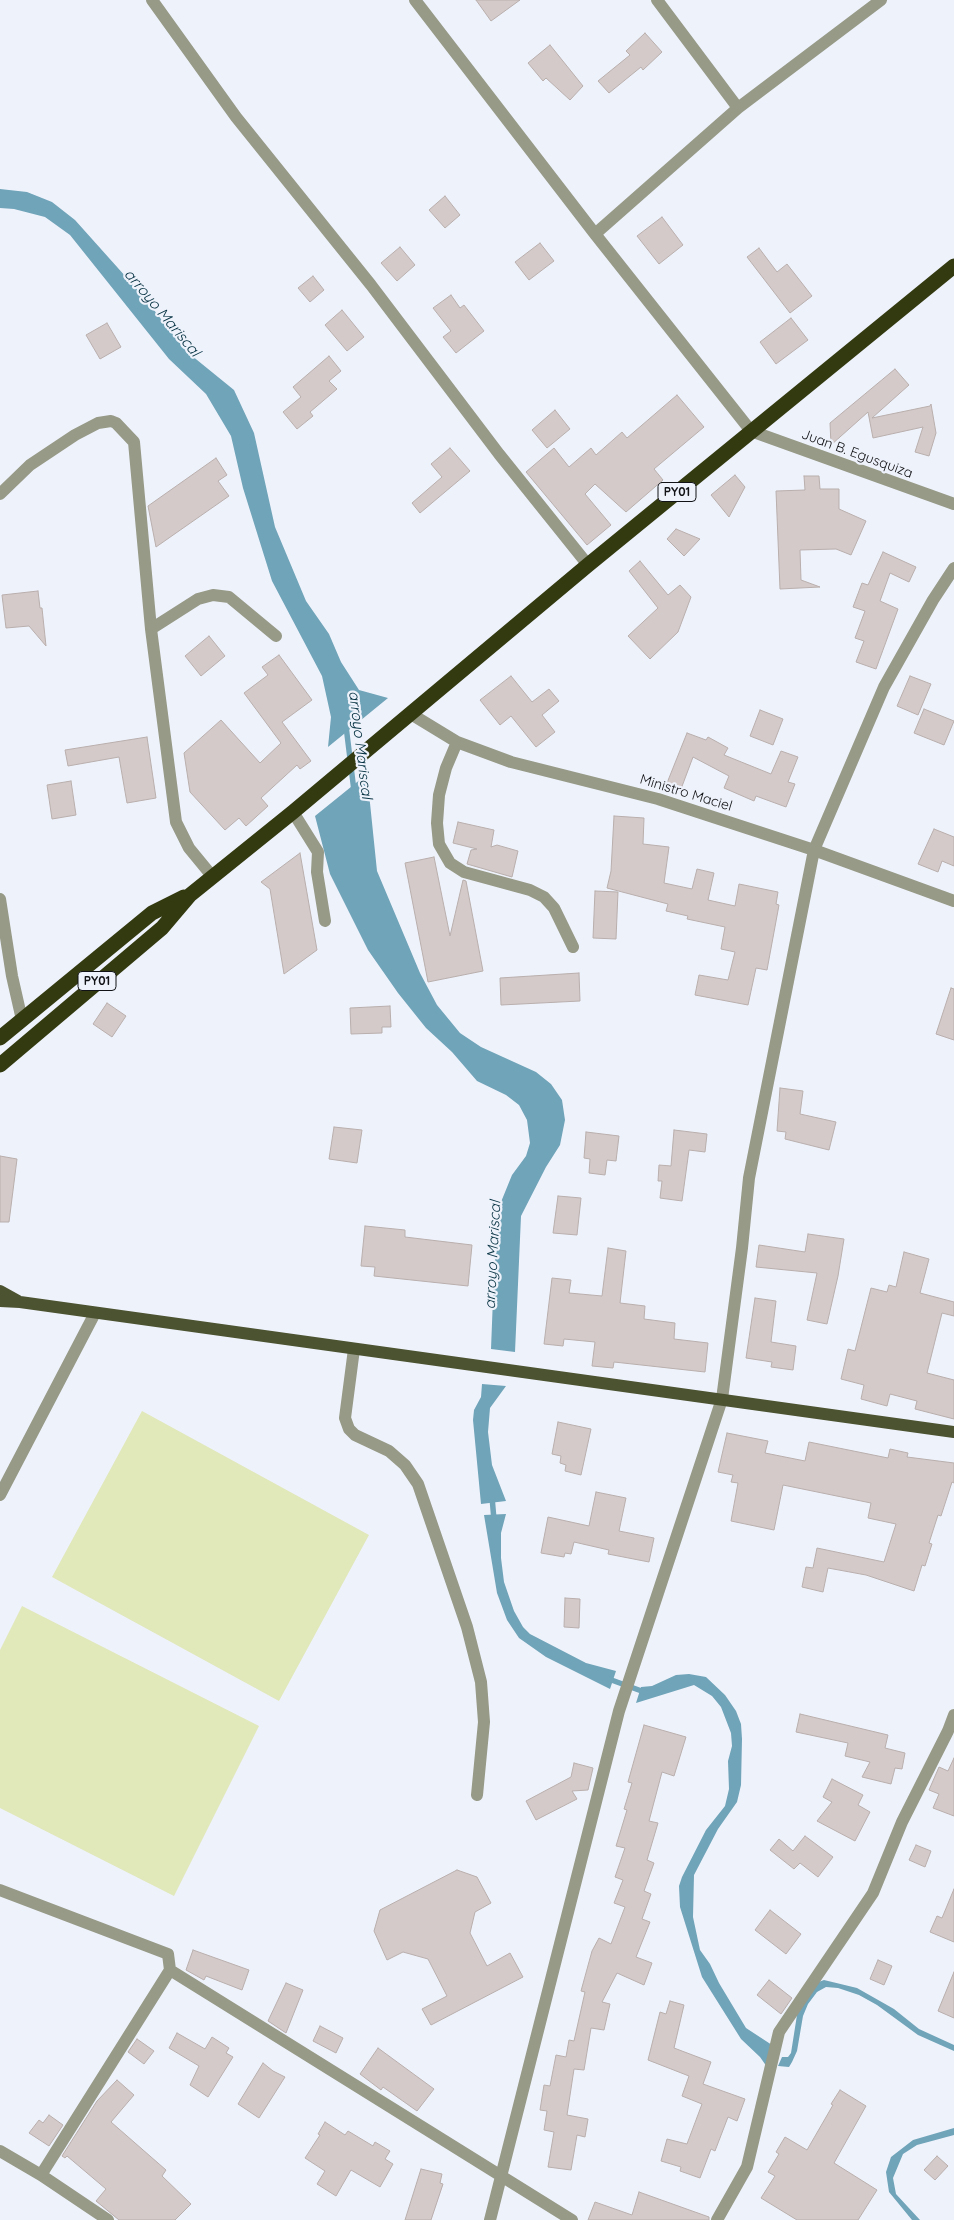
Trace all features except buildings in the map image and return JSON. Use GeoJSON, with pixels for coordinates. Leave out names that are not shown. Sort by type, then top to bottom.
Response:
{"type":"FeatureCollection","features":[{"type":"Feature","properties":{"kind":"highway","name":"PY01"},"geometry":{"type":"LineString","coordinates":[[0,1065],[162,928],[190,895],[212,876],[293,812],[588,565],[954,266]]}},
{"type":"Feature","properties":{"kind":"highway","name":"PY01"},"geometry":{"type":"LineString","coordinates":[[0,1038],[152,913],[190,895]]}},
{"type":"Feature","properties":{"kind":"main road"},"geometry":{"type":"LineString","coordinates":[[0,1291],[20,1302]]}},
{"type":"Feature","properties":{"kind":"main road"},"geometry":{"type":"LineString","coordinates":[[0,1301],[20,1302],[722,1398],[954,1432]]}},
{"type":"Feature","properties":{"kind":"street"},"geometry":{"type":"LineString","coordinates":[[152,0],[236,117],[371,285],[499,454],[588,565]]}},
{"type":"Feature","properties":{"kind":"street"},"geometry":{"type":"LineString","coordinates":[[415,0],[595,234],[751,431]]}},
{"type":"Feature","properties":{"kind":"street"},"geometry":{"type":"LineString","coordinates":[[674,0],[660,4],[738,108]]}},
{"type":"Feature","properties":{"kind":"street"},"geometry":{"type":"LineString","coordinates":[[595,234],[738,108],[878,1]]}},
{"type":"Feature","properties":{"kind":"street"},"geometry":{"type":"LineString","coordinates":[[0,494],[30,465],[75,435],[104,421],[110,420],[122,428],[134,442],[151,629],[176,822],[189,848],[212,876]]}},
{"type":"Feature","properties":{"kind":"street","name":"Juan B. Egusquiza"},"geometry":{"type":"LineString","coordinates":[[751,431],[954,504]]}},
{"type":"Feature","properties":{"kind":"street"},"geometry":{"type":"LineString","coordinates":[[490,2220],[619,1711],[722,1398],[742,1248],[749,1178],[814,850],[884,687],[933,600],[954,568]]}},
{"type":"Feature","properties":{"kind":"street"},"geometry":{"type":"LineString","coordinates":[[151,629],[198,599],[213,595],[229,597],[276,636]]}},
{"type":"Feature","properties":{"kind":"street","name":"Ministro Maciel"},"geometry":{"type":"LineString","coordinates":[[406,717],[457,742],[511,762],[658,799],[814,850],[954,902]]}},
{"type":"Feature","properties":{"kind":"street"},"geometry":{"type":"LineString","coordinates":[[457,742],[446,768],[439,795],[437,823],[440,844],[446,857],[450,863],[464,872],[530,890],[544,897],[554,908],[573,947]]}},
{"type":"Feature","properties":{"kind":"street"},"geometry":{"type":"LineString","coordinates":[[293,812],[318,852],[317,872],[325,921]]}},
{"type":"Feature","properties":{"kind":"street"},"geometry":{"type":"LineString","coordinates":[[0,899],[12,976],[22,1020]]}},
{"type":"Feature","properties":{"kind":"street"},"geometry":{"type":"LineString","coordinates":[[0,1495],[96,1313]]}},
{"type":"Feature","properties":{"kind":"street"},"geometry":{"type":"LineString","coordinates":[[354,1349],[345,1418],[349,1429],[355,1435],[389,1451],[405,1465],[418,1484],[467,1627],[481,1682],[484,1722],[477,1795]]}},
{"type":"Feature","properties":{"kind":"street"},"geometry":{"type":"LineString","coordinates":[[717,2220],[747,2166],[779,2032],[873,1893],[902,1822],[951,1732],[954,1716]]}},
{"type":"Feature","properties":{"kind":"street"},"geometry":{"type":"LineString","coordinates":[[0,1890],[168,1954],[170,1970],[41,2175]]}},
{"type":"Feature","properties":{"kind":"street"},"geometry":{"type":"LineString","coordinates":[[170,1970],[572,2220]]}},
{"type":"Feature","properties":{"kind":"street"},"geometry":{"type":"LineString","coordinates":[[0,2151],[41,2175],[108,2220]]}},
{"type":"Feature","properties":{"kind":"green space"},"geometry":{"type":"Polygon","coordinates":[[[142,1411],[369,1535],[279,1701],[52,1577],[142,1411]]]}},
{"type":"Feature","properties":{"kind":"green space"},"geometry":{"type":"Polygon","coordinates":[[[22,1606],[259,1726],[174,1896],[0,1808],[0,1650],[22,1606]]]}},
{"type":"Feature","properties":{"kind":"water"},"geometry":{"type":"Polygon","coordinates":[[[0,189],[27,192],[52,202],[75,220],[143,296],[186,351],[234,390],[254,433],[275,527],[306,601],[329,634],[341,662],[359,690],[388,698],[328,747],[331,717],[322,676],[272,581],[243,488],[231,436],[206,394],[169,359],[70,235],[45,217],[14,209],[0,208],[0,189]]]}},
{"type":"Feature","properties":{"kind":"water"},"geometry":{"type":"Polygon","coordinates":[[[367,774],[377,871],[420,973],[437,1005],[460,1033],[481,1047],[536,1072],[551,1084],[562,1100],[565,1120],[560,1145],[546,1167],[521,1216],[515,1352],[491,1349],[494,1272],[501,1202],[512,1175],[526,1156],[530,1143],[527,1120],[519,1105],[506,1095],[477,1081],[452,1052],[426,1028],[398,993],[368,950],[330,874],[315,816],[367,774]]]}},
{"type":"Feature","properties":{"kind":"water"},"geometry":{"type":"Polygon","coordinates":[[[482,1384],[506,1386],[490,1408],[488,1432],[492,1465],[506,1501],[481,1504],[473,1420],[474,1410],[481,1397],[482,1384]]]}},
{"type":"Feature","properties":{"kind":"water"},"geometry":{"type":"Polygon","coordinates":[[[506,1514],[501,1533],[501,1558],[504,1582],[514,1611],[523,1627],[530,1634],[586,1663],[616,1671],[610,1689],[546,1657],[519,1638],[507,1620],[497,1593],[484,1515],[506,1514]]]}},
{"type":"Feature","properties":{"kind":"water"},"geometry":{"type":"Polygon","coordinates":[[[689,1674],[706,1677],[725,1695],[736,1711],[741,1724],[742,1739],[741,1785],[737,1802],[718,1829],[694,1875],[693,1917],[700,1950],[710,1964],[746,2028],[772,2045],[767,2067],[760,2057],[741,2039],[702,1977],[680,1907],[679,1886],[682,1877],[706,1830],[725,1806],[729,1789],[728,1761],[732,1746],[731,1733],[721,1707],[712,1696],[694,1685],[636,1703],[641,1687],[652,1686],[676,1675],[689,1674]]]}},
{"type":"Feature","properties":{"kind":"water"},"geometry":{"type":"Polygon","coordinates":[[[824,1980],[857,1988],[894,2009],[919,2029],[954,2045],[954,2051],[918,2035],[877,2005],[859,1995],[838,1988],[826,1987],[817,1992],[808,2004],[803,2016],[797,2051],[789,2067],[778,2066],[782,2057],[788,2057],[791,2053],[797,2015],[813,1984],[824,1980]]]}},
{"type":"Feature","properties":{"kind":"water"},"geometry":{"type":"Polygon","coordinates":[[[954,2128],[954,2135],[917,2145],[903,2154],[893,2178],[896,2194],[920,2220],[912,2220],[889,2192],[886,2172],[891,2157],[913,2140],[954,2128]]]}},
{"type":"Feature","properties":{"kind":"waterway","name":"arroyo Mariscal"},"geometry":{"type":"LineString","coordinates":[[346,726],[354,791]]}},
{"type":"Feature","properties":{"kind":"waterway","name":"arroyo Mariscal"},"geometry":{"type":"LineString","coordinates":[[492,1497],[494,1520]]}},
{"type":"Feature","properties":{"kind":"waterway","name":"arroyo Mariscal"},"geometry":{"type":"LineString","coordinates":[[606,1678],[647,1693]]}}]}
